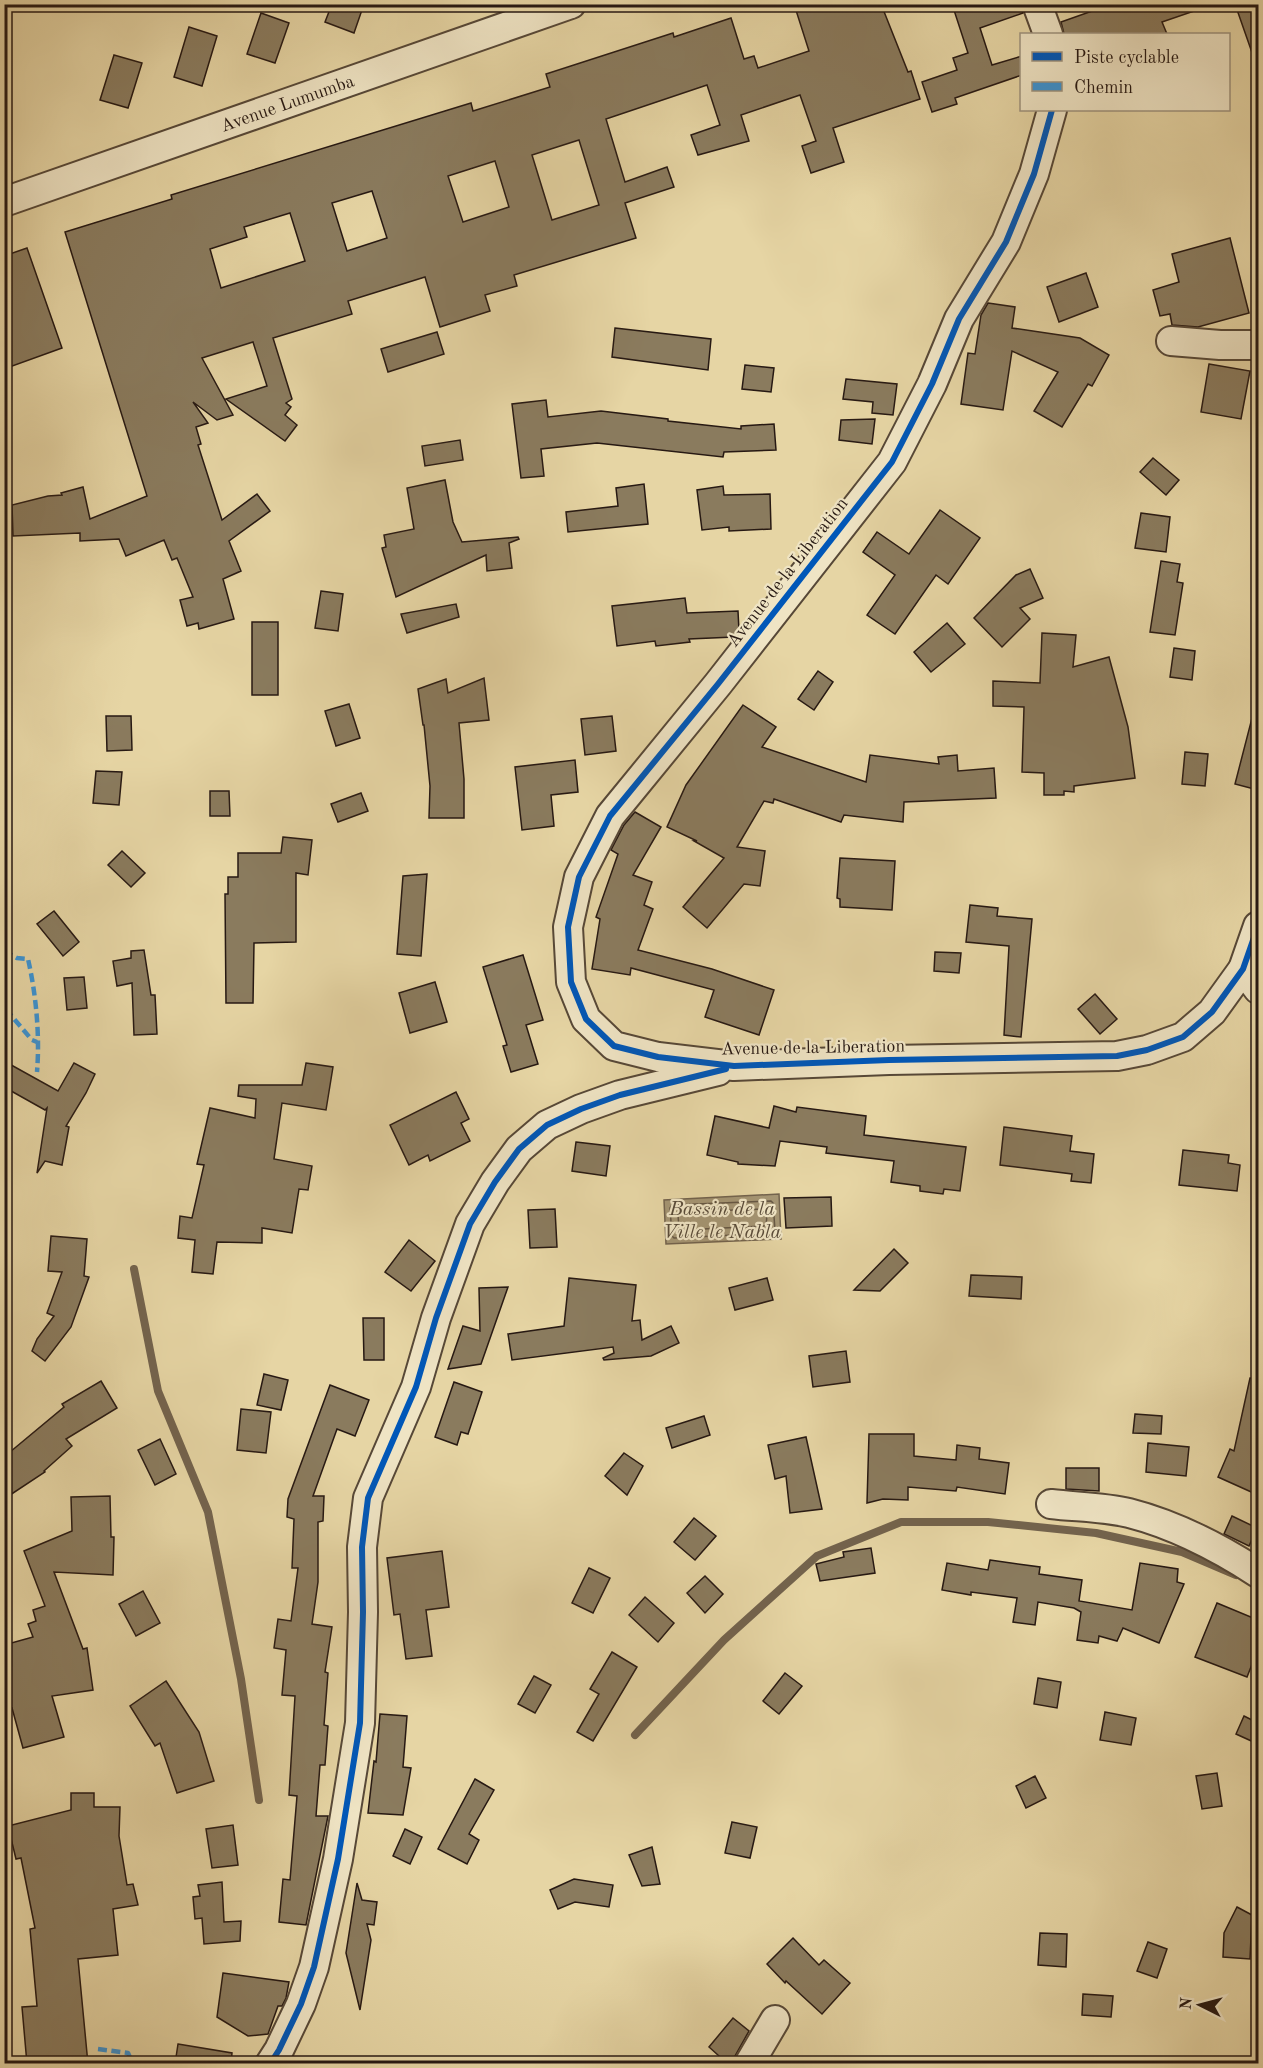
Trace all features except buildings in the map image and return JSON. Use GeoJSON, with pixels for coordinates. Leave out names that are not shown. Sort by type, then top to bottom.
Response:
{"type":"FeatureCollection","features":[{"type":"Feature","properties":{"kind":"street","name":"Avenue Lumumba"},"geometry":{"type":"LineString","coordinates":[[4,202],[571,4]]}},
{"type":"Feature","properties":{"kind":"street"},"geometry":{"type":"LineString","coordinates":[[1037,4],[1048,33]]}},
{"type":"Feature","properties":{"kind":"street","name":"Avenue de la Liberation"},"geometry":{"type":"LineString","coordinates":[[1052,111],[1034,174],[1006,242],[959,319],[932,384],[892,462],[718,684],[610,816],[579,877],[568,927],[571,982],[586,1019],[614,1046],[658,1057],[734,1066],[889,1060],[1117,1056],[1147,1050],[1183,1037],[1251,979],[1258,926]]}},
{"type":"Feature","properties":{"kind":"street"},"geometry":{"type":"LineString","coordinates":[[1171,341],[1258,345]]}},
{"type":"Feature","properties":{"kind":"street"},"geometry":{"type":"LineString","coordinates":[[270,2064],[301,2004],[314,1967],[338,1859],[360,1723],[362,1547],[368,1498],[416,1387],[436,1317],[470,1224],[495,1182],[519,1149],[547,1125],[581,1109],[620,1095],[734,1066]]}},
{"type":"Feature","properties":{"kind":"street"},"geometry":{"type":"LineString","coordinates":[[1051,1504],[1128,1512],[1168,1525],[1228,1554],[1258,1573]]}},
{"type":"Feature","properties":{"kind":"street"},"geometry":{"type":"LineString","coordinates":[[749,2064],[776,2019]]}},
{"type":"Feature","properties":{"kind":"water","name":"Bassin de la Ville le Nabla"},"geometry":{"type":"Polygon","coordinates":[[[779,1194],[781,1239],[666,1244],[664,1200],[779,1194]]]}},
{"type":"Feature","properties":{"kind":"waterway"},"geometry":{"type":"LineString","coordinates":[[134,1269],[158,1391],[208,1512],[241,1679],[259,1800]]}},
{"type":"Feature","properties":{"kind":"waterway"},"geometry":{"type":"LineString","coordinates":[[635,1735],[724,1640],[817,1556],[901,1522],[988,1522],[1096,1533],[1182,1552],[1236,1575]]}},
{"type":"Feature","properties":{"kind":"marked path"},"geometry":{"type":"LineString","coordinates":[[4,951],[17,958],[28,959],[37,1015],[37,1072]]}},
{"type":"Feature","properties":{"kind":"marked path"},"geometry":{"type":"LineString","coordinates":[[4,1013],[9,1013],[32,1040],[37,1042]]}},
{"type":"Feature","properties":{"kind":"marked path"},"geometry":{"type":"LineString","coordinates":[[98,2049],[128,2053],[133,2064]]}},
{"type":"Feature","properties":{"kind":"cycle path"},"geometry":{"type":"LineString","coordinates":[[1052,111],[1034,174],[1006,242],[959,319],[932,384],[892,462],[718,684],[610,816],[579,877],[568,927],[571,982],[586,1019],[614,1046],[658,1057],[734,1066],[889,1060],[1117,1056],[1147,1050],[1183,1037],[1212,1012],[1243,969],[1258,926]]}},
{"type":"Feature","properties":{"kind":"cycle path"},"geometry":{"type":"LineString","coordinates":[[270,2064],[301,2004],[314,1967],[338,1859],[360,1723],[362,1547],[368,1498],[416,1387],[436,1318],[470,1224],[495,1182],[519,1149],[547,1125],[581,1109],[620,1095],[726,1069]]}}]}
